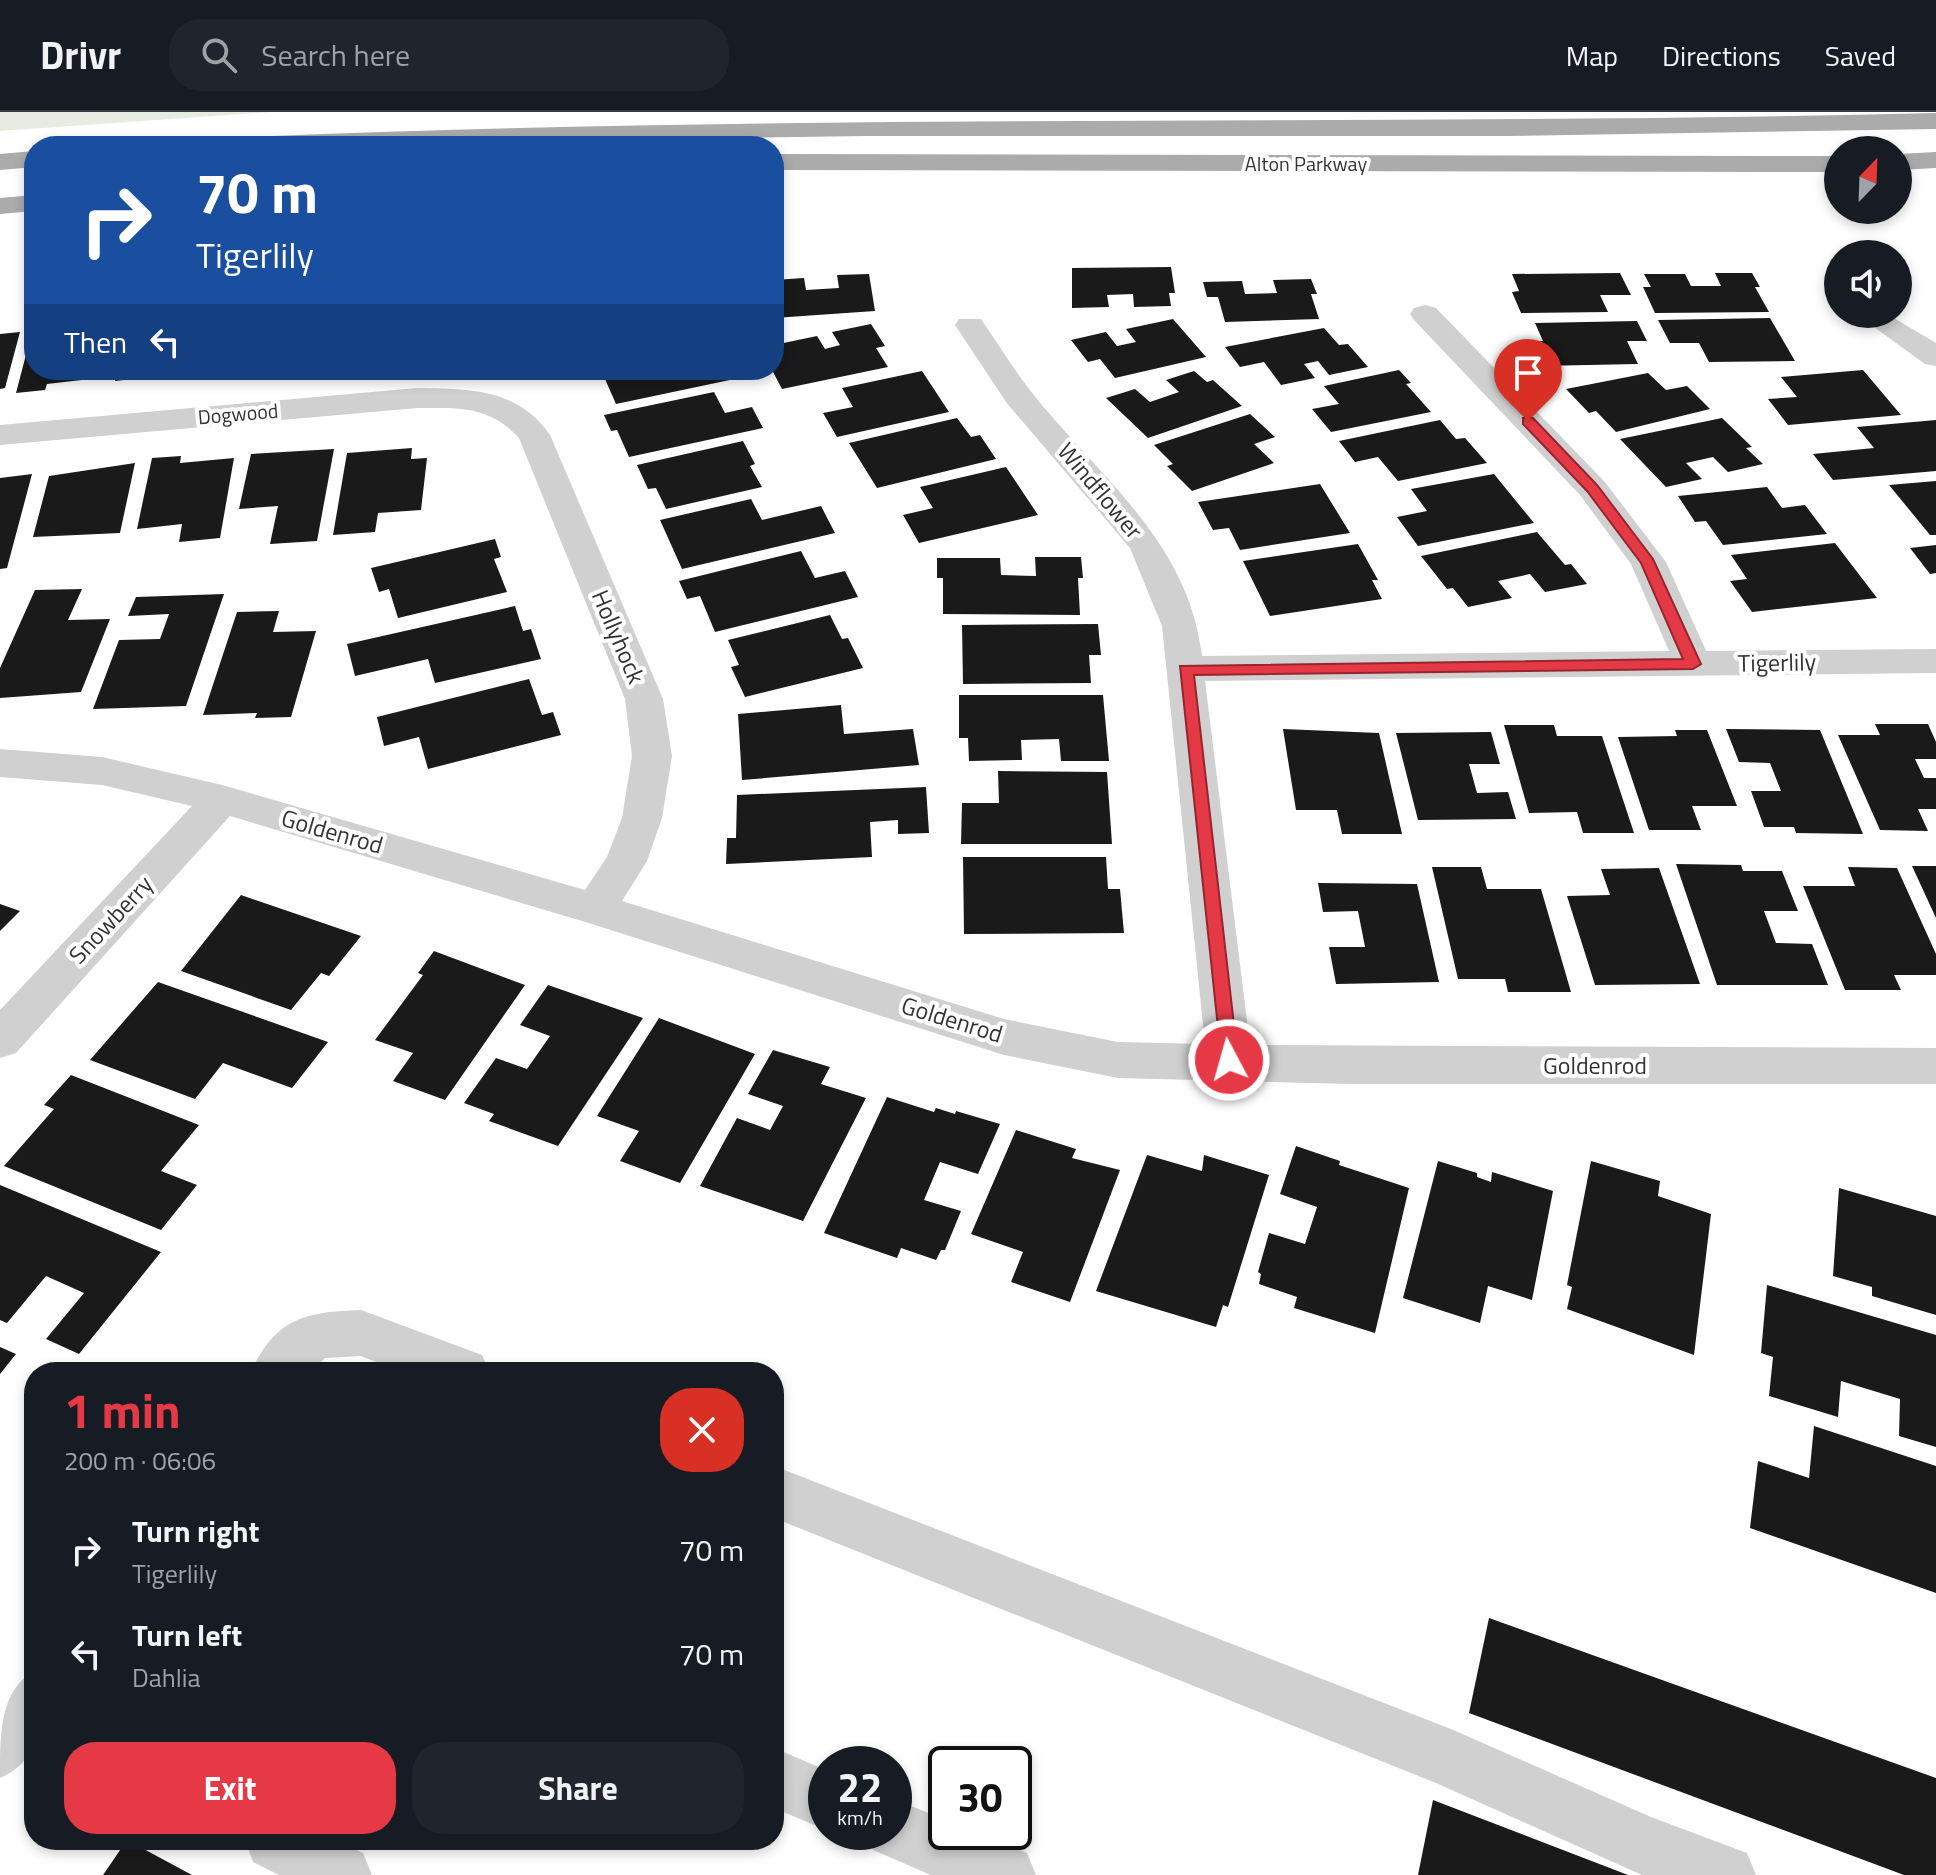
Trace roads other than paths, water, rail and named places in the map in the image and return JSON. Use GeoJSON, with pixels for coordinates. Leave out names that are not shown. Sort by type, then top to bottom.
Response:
{"type":"FeatureCollection","features":[{"type":"Feature","properties":{"kind":"main road","name":"Alton Parkway"},"geometry":{"type":"LineString","coordinates":[[386,136],[731,124],[1703,126],[1936,121]]}},
{"type":"Feature","properties":{"kind":"main road"},"geometry":{"type":"LineString","coordinates":[[0,162],[24,160]]}},
{"type":"Feature","properties":{"kind":"main road"},"geometry":{"type":"LineString","coordinates":[[1912,161],[1936,160]]}},
{"type":"Feature","properties":{"kind":"main road","name":"Alton Parkway"},"geometry":{"type":"LineString","coordinates":[[784,162],[1824,164]]}},
{"type":"Feature","properties":{"kind":"main road"},"geometry":{"type":"LineString","coordinates":[[0,206],[24,204]]}},
{"type":"Feature","properties":{"kind":"street"},"geometry":{"type":"LineString","coordinates":[[1425,314],[1592,488],[1648,562],[1693,664]]}},
{"type":"Feature","properties":{"kind":"street","name":"Windflower"},"geometry":{"type":"LineString","coordinates":[[970,325],[1017,395],[1146,545],[1180,626],[1229,1060]]}},
{"type":"Feature","properties":{"kind":"street"},"geometry":{"type":"LineString","coordinates":[[1891,328],[1936,357]]}},
{"type":"Feature","properties":{"kind":"street","name":"Dogwood"},"geometry":{"type":"LineString","coordinates":[[0,435],[417,398],[476,399]]}},
{"type":"Feature","properties":{"kind":"street","name":"Hollyhock"},"geometry":{"type":"LineString","coordinates":[[476,399],[516,412],[534,435],[644,699],[652,756],[642,818],[626,861],[595,909]]}},
{"type":"Feature","properties":{"kind":"street","name":"Tigerlily"},"geometry":{"type":"LineString","coordinates":[[1185,669],[1936,661]]}},
{"type":"Feature","properties":{"kind":"street","name":"Goldenrod"},"geometry":{"type":"LineString","coordinates":[[0,763],[102,771],[222,799],[595,909],[1004,1037],[1118,1060],[1229,1060],[1350,1066],[1936,1066]]}},
{"type":"Feature","properties":{"kind":"street","name":"Snowberry"},"geometry":{"type":"LineString","coordinates":[[0,1040],[222,799]]}},
{"type":"Feature","properties":{"kind":"street"},"geometry":{"type":"LineString","coordinates":[[287,1362],[313,1335],[361,1333],[438,1362]]}},
{"type":"Feature","properties":{"kind":"street"},"geometry":{"type":"LineString","coordinates":[[784,1496],[1451,1759],[1643,1845],[1725,1875]]}},
{"type":"Feature","properties":{"kind":"street"},"geometry":{"type":"LineString","coordinates":[[784,1782],[808,1792]]}},
{"type":"Feature","properties":{"kind":"street"},"geometry":{"type":"LineString","coordinates":[[912,1836],[1005,1875]]}},
{"type":"Feature","properties":{"kind":"street"},"geometry":{"type":"LineString","coordinates":[[294,1850],[341,1875]]}}]}
